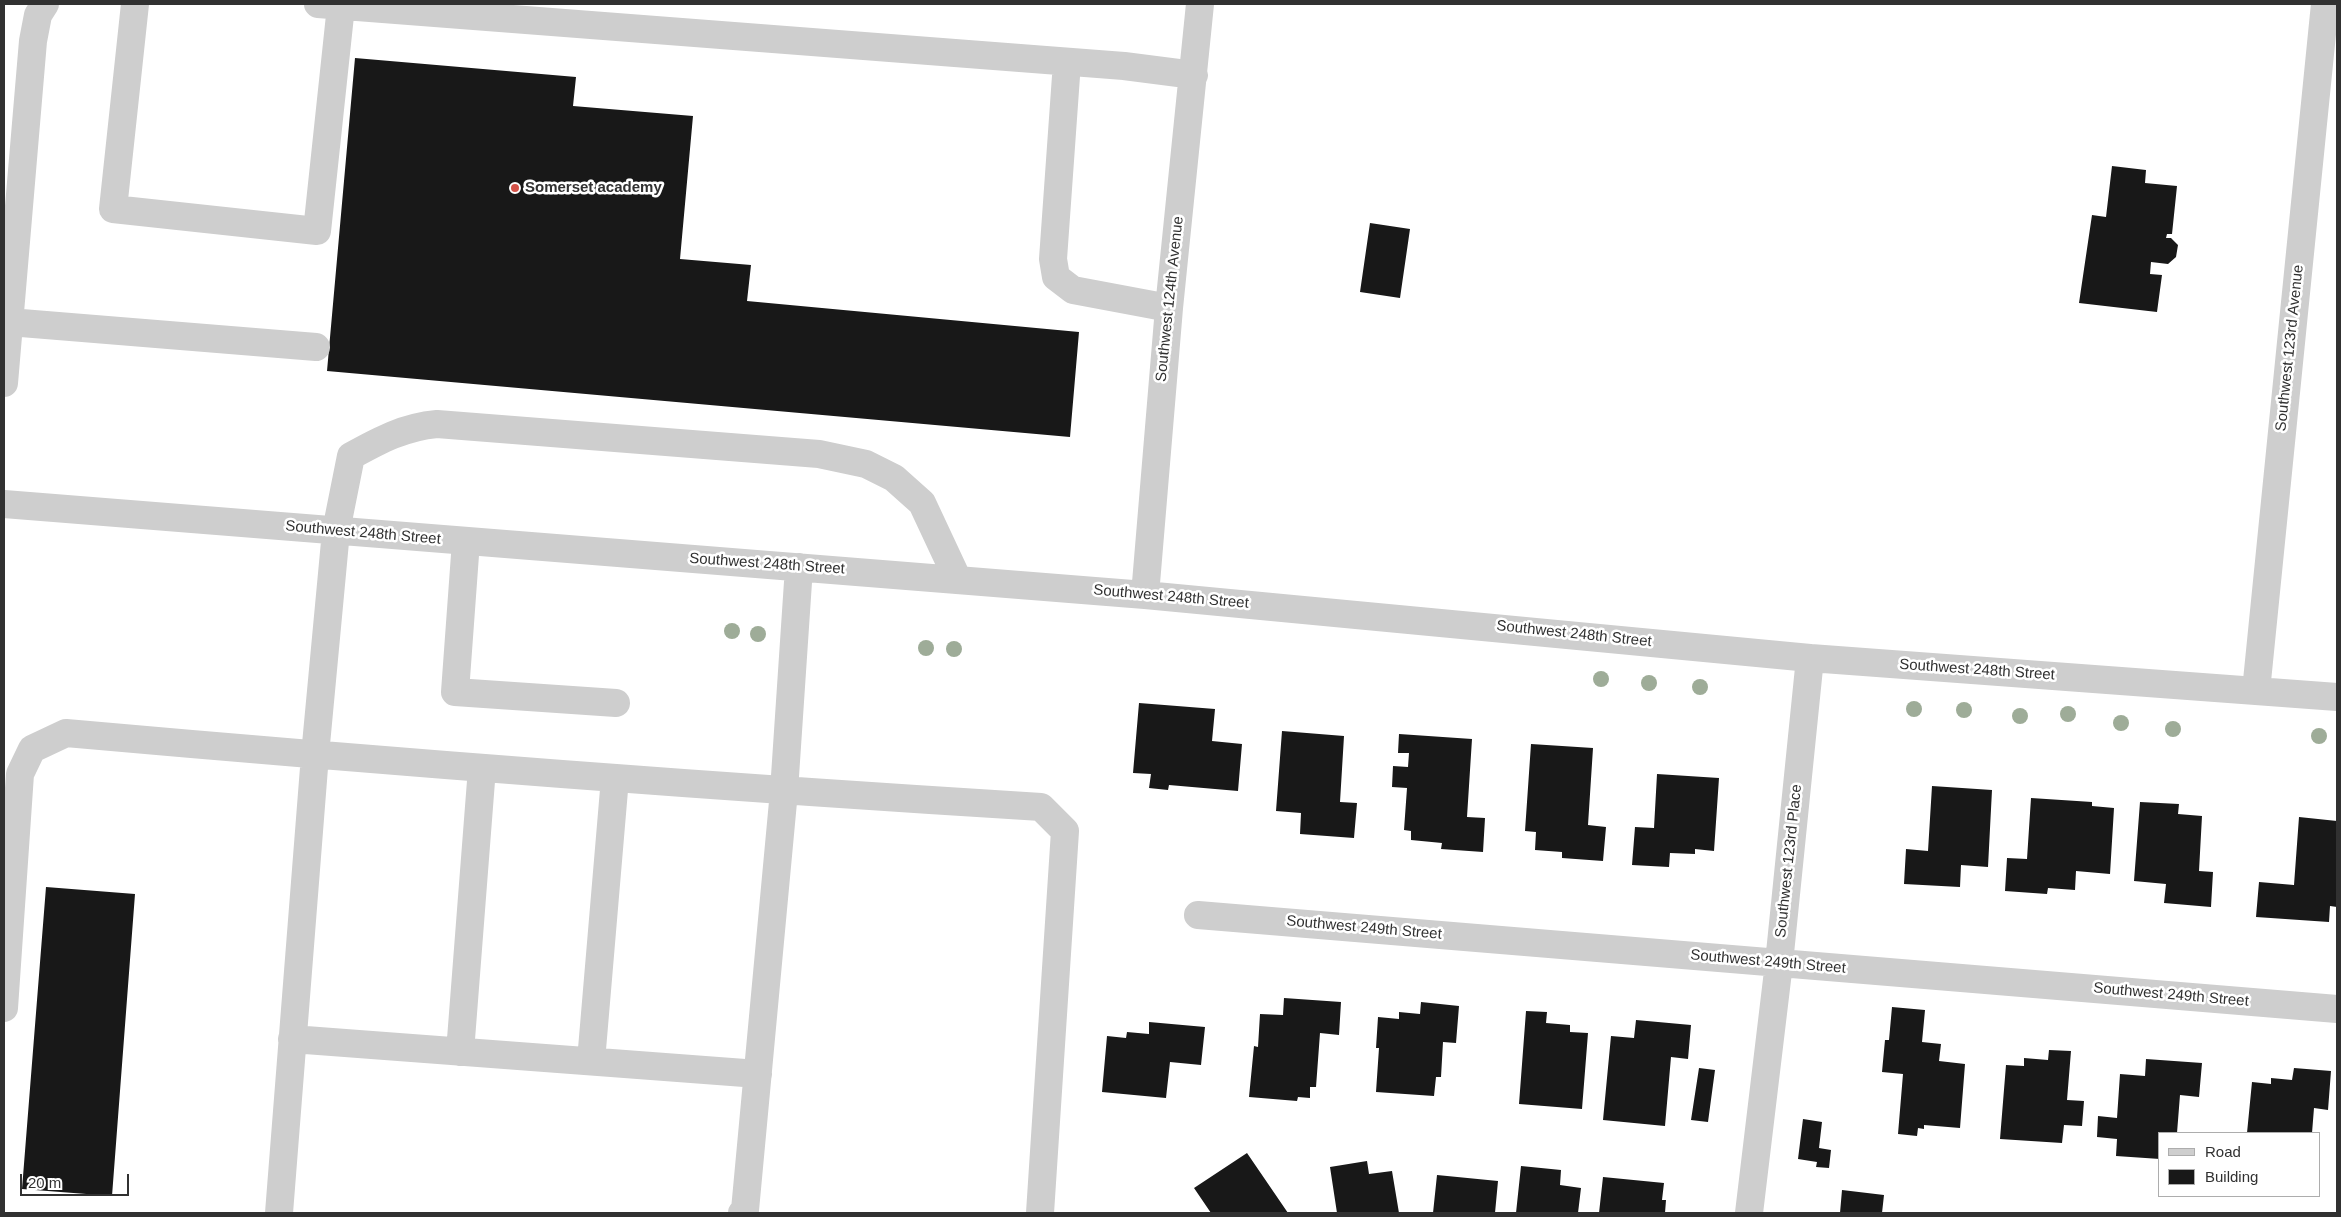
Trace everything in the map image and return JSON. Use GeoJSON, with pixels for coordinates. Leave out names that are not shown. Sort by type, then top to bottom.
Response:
{"type":"FeatureCollection","features":[{"type":"Feature","properties":{"kind":"street"},"geometry":{"type":"LineString","coordinates":[[4,383],[32,42],[38,15],[45,4]]}},
{"type":"Feature","properties":{"kind":"street"},"geometry":{"type":"LineString","coordinates":[[135,4],[113,209],[317,231],[329,5],[1067,62],[1194,75]]}},
{"type":"Feature","properties":{"kind":"street","name":"Southwest 124th Avenue"},"geometry":{"type":"LineString","coordinates":[[1146,594],[1168,308],[1200,4]]}},
{"type":"Feature","properties":{"kind":"street","name":"Southwest 123rd Avenue"},"geometry":{"type":"LineString","coordinates":[[2256,691],[2324,4]]}},
{"type":"Feature","properties":{"kind":"street"},"geometry":{"type":"LineString","coordinates":[[1067,62],[1052,259],[1056,277],[1073,290],[1168,308]]}},
{"type":"Feature","properties":{"kind":"street"},"geometry":{"type":"LineString","coordinates":[[9,322],[316,347]]}},
{"type":"Feature","properties":{"kind":"street"},"geometry":{"type":"LineString","coordinates":[[279,1213],[315,755],[336,531],[351,456],[387,436],[415,426],[437,424],[819,454],[866,464],[894,478],[922,503],[958,580]]}},
{"type":"Feature","properties":{"kind":"street","name":"Southwest 248th Street"},"geometry":{"type":"LineString","coordinates":[[4,504],[1146,594],[1810,658],[2337,696]]}},
{"type":"Feature","properties":{"kind":"street"},"geometry":{"type":"LineString","coordinates":[[466,541],[455,692],[616,703]]}},
{"type":"Feature","properties":{"kind":"street"},"geometry":{"type":"LineString","coordinates":[[742,1213],[745,1210],[784,791],[799,567]]}},
{"type":"Feature","properties":{"kind":"street","name":"Southwest 123rd Place"},"geometry":{"type":"LineString","coordinates":[[1749,1213],[1779,962],[1810,658]]}},
{"type":"Feature","properties":{"kind":"street"},"geometry":{"type":"LineString","coordinates":[[4,1008],[20,774],[32,749],[66,733],[315,755],[784,791],[1042,807],[1065,831],[1040,1213]]}},
{"type":"Feature","properties":{"kind":"street"},"geometry":{"type":"LineString","coordinates":[[460,1052],[482,768]]}},
{"type":"Feature","properties":{"kind":"street"},"geometry":{"type":"LineString","coordinates":[[591,1061],[616,778]]}},
{"type":"Feature","properties":{"kind":"street","name":"Southwest 249th Street"},"geometry":{"type":"LineString","coordinates":[[1198,915],[2337,1009]]}},
{"type":"Feature","properties":{"kind":"street"},"geometry":{"type":"LineString","coordinates":[[292,1039],[758,1074]]}},
{"type":"Feature","properties":{"kind":"building","name":"Somerset academy"},"geometry":{"type":"Polygon","coordinates":[[[355,58],[576,77],[573,106],[693,116],[680,259],[751,265],[747,301],[1079,332],[1070,437],[327,371],[355,58]]]}},
{"type":"Feature","properties":{"kind":"building"},"geometry":{"type":"Polygon","coordinates":[[[2112,166],[2146,170],[2145,183],[2177,186],[2172,234],[2167,234],[2166,238],[2171,238],[2178,245],[2176,257],[2168,264],[2151,262],[2150,274],[2162,275],[2157,312],[2079,303],[2092,215],[2106,217],[2112,166]]]}},
{"type":"Feature","properties":{"kind":"building"},"geometry":{"type":"Polygon","coordinates":[[[1370,223],[1410,229],[1400,298],[1360,292],[1370,223]]]}},
{"type":"Feature","properties":{"kind":"building"},"geometry":{"type":"Polygon","coordinates":[[[1139,703],[1215,709],[1212,741],[1242,744],[1238,791],[1169,785],[1168,790],[1149,788],[1151,774],[1133,773],[1139,703]]]}},
{"type":"Feature","properties":{"kind":"building"},"geometry":{"type":"Polygon","coordinates":[[[1282,731],[1344,736],[1340,802],[1357,803],[1354,838],[1300,834],[1301,813],[1276,811],[1282,731]]]}},
{"type":"Feature","properties":{"kind":"building"},"geometry":{"type":"Polygon","coordinates":[[[1399,734],[1472,739],[1467,817],[1485,818],[1483,852],[1441,849],[1442,843],[1411,840],[1411,831],[1404,830],[1407,788],[1392,787],[1393,766],[1408,767],[1409,753],[1398,753],[1399,734]]]}},
{"type":"Feature","properties":{"kind":"building"},"geometry":{"type":"Polygon","coordinates":[[[1531,744],[1593,748],[1588,825],[1606,827],[1603,861],[1562,858],[1562,852],[1535,850],[1536,832],[1525,831],[1531,744]]]}},
{"type":"Feature","properties":{"kind":"building"},"geometry":{"type":"Polygon","coordinates":[[[1657,774],[1719,778],[1714,851],[1695,849],[1695,854],[1670,853],[1669,867],[1632,865],[1635,827],[1654,828],[1657,774]]]}},
{"type":"Feature","properties":{"kind":"building"},"geometry":{"type":"Polygon","coordinates":[[[1932,786],[1992,790],[1988,867],[1961,865],[1960,887],[1904,884],[1906,849],[1928,851],[1932,786]]]}},
{"type":"Feature","properties":{"kind":"building"},"geometry":{"type":"Polygon","coordinates":[[[2031,798],[2092,802],[2092,806],[2114,808],[2110,874],[2076,871],[2075,890],[2048,888],[2047,894],[2005,891],[2007,858],[2027,859],[2031,798]]]}},
{"type":"Feature","properties":{"kind":"building"},"geometry":{"type":"Polygon","coordinates":[[[2140,802],[2179,804],[2178,814],[2202,816],[2199,871],[2213,872],[2211,907],[2164,903],[2166,884],[2134,881],[2140,802]]]}},
{"type":"Feature","properties":{"kind":"building"},"geometry":{"type":"Polygon","coordinates":[[[2299,817],[2337,821],[2337,907],[2330,906],[2329,922],[2256,917],[2259,882],[2294,885],[2299,817]]]}},
{"type":"Feature","properties":{"kind":"building"},"geometry":{"type":"Polygon","coordinates":[[[46,887],[135,894],[112,1196],[22,1189],[46,887]]]}},
{"type":"Feature","properties":{"kind":"building"},"geometry":{"type":"Polygon","coordinates":[[[1284,998],[1341,1002],[1339,1035],[1320,1033],[1316,1087],[1310,1087],[1310,1098],[1298,1097],[1297,1101],[1249,1097],[1254,1046],[1258,1047],[1260,1014],[1283,1015],[1284,998]]]}},
{"type":"Feature","properties":{"kind":"building"},"geometry":{"type":"Polygon","coordinates":[[[1421,1002],[1459,1006],[1456,1043],[1443,1042],[1441,1077],[1436,1077],[1434,1096],[1376,1092],[1379,1048],[1376,1048],[1378,1017],[1399,1019],[1399,1012],[1420,1014],[1421,1002]]]}},
{"type":"Feature","properties":{"kind":"building"},"geometry":{"type":"Polygon","coordinates":[[[1892,1007],[1925,1010],[1922,1042],[1941,1044],[1939,1061],[1965,1064],[1960,1128],[1924,1125],[1924,1129],[1918,1128],[1917,1136],[1898,1134],[1903,1074],[1882,1072],[1885,1040],[1889,1040],[1892,1007]]]}},
{"type":"Feature","properties":{"kind":"building"},"geometry":{"type":"Polygon","coordinates":[[[1526,1011],[1547,1012],[1546,1023],[1570,1025],[1570,1032],[1588,1033],[1582,1109],[1519,1104],[1526,1011]]]}},
{"type":"Feature","properties":{"kind":"building"},"geometry":{"type":"Polygon","coordinates":[[[1636,1020],[1691,1025],[1688,1059],[1671,1057],[1665,1126],[1603,1120],[1611,1036],[1634,1038],[1636,1020]]]}},
{"type":"Feature","properties":{"kind":"building"},"geometry":{"type":"Polygon","coordinates":[[[1149,1022],[1205,1027],[1201,1065],[1170,1062],[1166,1098],[1102,1092],[1107,1036],[1126,1038],[1127,1032],[1149,1034],[1149,1022]]]}},
{"type":"Feature","properties":{"kind":"building"},"geometry":{"type":"Polygon","coordinates":[[[2049,1050],[2071,1051],[2067,1100],[2084,1101],[2082,1126],[2064,1125],[2062,1143],[2000,1139],[2006,1065],[2024,1066],[2024,1058],[2048,1060],[2049,1050]]]}},
{"type":"Feature","properties":{"kind":"building"},"geometry":{"type":"Polygon","coordinates":[[[2146,1059],[2202,1063],[2199,1097],[2180,1095],[2177,1132],[2158,1132],[2158,1159],[2116,1156],[2117,1139],[2097,1137],[2098,1116],[2117,1118],[2120,1074],[2145,1076],[2146,1059]]]}},
{"type":"Feature","properties":{"kind":"building"},"geometry":{"type":"Polygon","coordinates":[[[1699,1068],[1715,1070],[1708,1122],[1691,1120],[1699,1068]]]}},
{"type":"Feature","properties":{"kind":"building"},"geometry":{"type":"Polygon","coordinates":[[[2294,1068],[2331,1071],[2328,1110],[2314,1108],[2312,1132],[2247,1132],[2252,1082],[2271,1084],[2271,1078],[2292,1080],[2294,1068]]]}},
{"type":"Feature","properties":{"kind":"building"},"geometry":{"type":"Polygon","coordinates":[[[1803,1119],[1822,1122],[1819,1148],[1831,1150],[1829,1168],[1816,1167],[1817,1162],[1798,1159],[1803,1119]]]}},
{"type":"Feature","properties":{"kind":"building"},"geometry":{"type":"Polygon","coordinates":[[[1247,1153],[1288,1213],[1211,1213],[1194,1188],[1247,1153]]]}},
{"type":"Feature","properties":{"kind":"building"},"geometry":{"type":"Polygon","coordinates":[[[1367,1161],[1369,1174],[1392,1171],[1399,1213],[1337,1213],[1330,1167],[1367,1161]]]}},
{"type":"Feature","properties":{"kind":"building"},"geometry":{"type":"Polygon","coordinates":[[[1521,1166],[1561,1170],[1560,1185],[1581,1188],[1578,1213],[1516,1213],[1521,1166]]]}},
{"type":"Feature","properties":{"kind":"building"},"geometry":{"type":"Polygon","coordinates":[[[1437,1175],[1498,1181],[1495,1213],[1433,1213],[1437,1175]]]}},
{"type":"Feature","properties":{"kind":"building"},"geometry":{"type":"Polygon","coordinates":[[[1603,1177],[1664,1183],[1662,1200],[1666,1200],[1665,1213],[1599,1213],[1603,1177]]]}},
{"type":"Feature","properties":{"kind":"building"},"geometry":{"type":"Polygon","coordinates":[[[1842,1190],[1884,1195],[1882,1213],[1840,1213],[1842,1190]]]}},
{"type":"Feature","properties":{"kind":"place","name":"Somerset academy"},"geometry":{"type":"Point","coordinates":[515,188]}}]}
